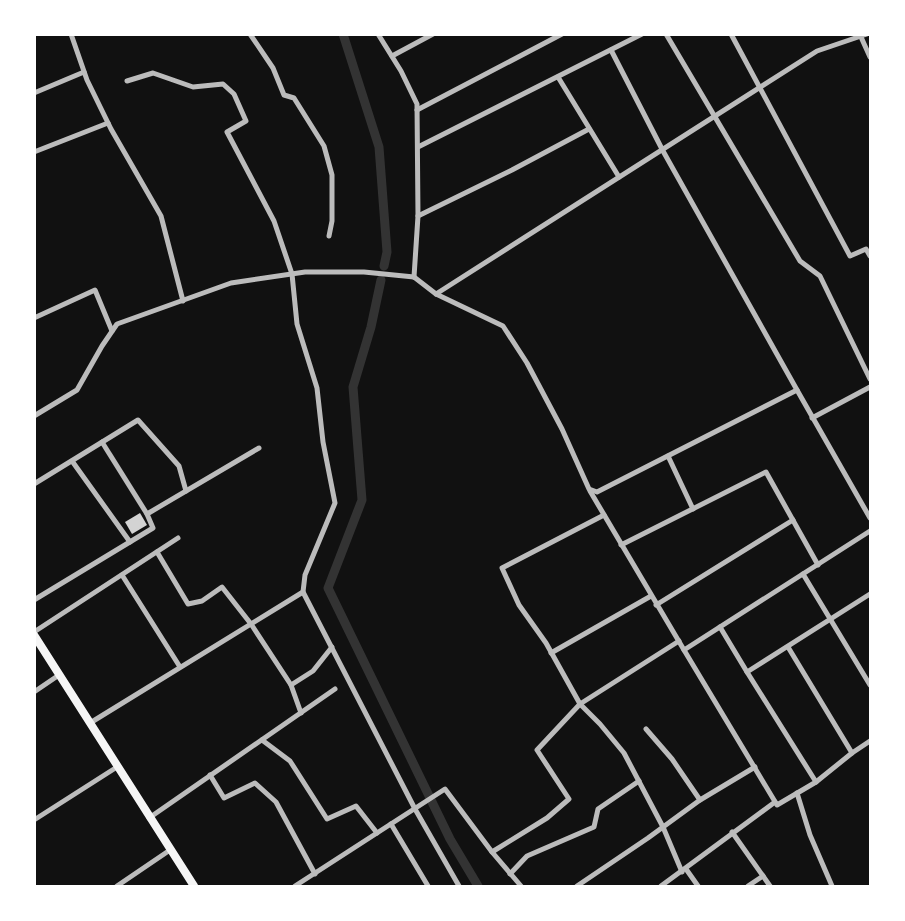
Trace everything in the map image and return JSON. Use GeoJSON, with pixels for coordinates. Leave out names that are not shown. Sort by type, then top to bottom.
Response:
{"type":"FeatureCollection","features":[{"type":"Feature","properties":{"kind":"main road"},"geometry":{"type":"LineString","coordinates":[[34,634],[148,818],[194,886]]}},
{"type":"Feature","properties":{"kind":"street"},"geometry":{"type":"LineString","coordinates":[[70,34],[84,72],[108,123],[129,164],[161,216],[183,301]]}},
{"type":"Feature","properties":{"kind":"street"},"geometry":{"type":"LineString","coordinates":[[250,34],[273,68],[284,95],[294,98],[324,146],[332,175],[332,221],[329,236]]}},
{"type":"Feature","properties":{"kind":"street"},"geometry":{"type":"LineString","coordinates":[[378,34],[417,104],[418,216],[414,277]]}},
{"type":"Feature","properties":{"kind":"street"},"geometry":{"type":"LineString","coordinates":[[392,56],[433,34]]}},
{"type":"Feature","properties":{"kind":"street"},"geometry":{"type":"LineString","coordinates":[[417,110],[562,34]]}},
{"type":"Feature","properties":{"kind":"street"},"geometry":{"type":"LineString","coordinates":[[418,147],[642,34]]}},
{"type":"Feature","properties":{"kind":"street"},"geometry":{"type":"LineString","coordinates":[[666,34],[800,261],[820,276],[870,379]]}},
{"type":"Feature","properties":{"kind":"street"},"geometry":{"type":"LineString","coordinates":[[731,34],[850,256],[866,249],[870,256]]}},
{"type":"Feature","properties":{"kind":"street"},"geometry":{"type":"LineString","coordinates":[[436,294],[817,51],[867,34]]}},
{"type":"Feature","properties":{"kind":"street"},"geometry":{"type":"LineString","coordinates":[[861,37],[870,57]]}},
{"type":"Feature","properties":{"kind":"street"},"geometry":{"type":"LineString","coordinates":[[611,50],[663,151],[870,518]]}},
{"type":"Feature","properties":{"kind":"street"},"geometry":{"type":"LineString","coordinates":[[34,93],[84,72]]}},
{"type":"Feature","properties":{"kind":"street"},"geometry":{"type":"LineString","coordinates":[[127,81],[153,74],[193,87],[223,84],[234,94],[246,121],[227,132],[274,221],[292,274],[297,324],[317,388],[323,442],[334,503],[305,575],[303,592],[459,886]]}},
{"type":"Feature","properties":{"kind":"street"},"geometry":{"type":"LineString","coordinates":[[558,77],[619,177]]}},
{"type":"Feature","properties":{"kind":"street"},"geometry":{"type":"LineString","coordinates":[[34,152],[108,123]]}},
{"type":"Feature","properties":{"kind":"street"},"geometry":{"type":"LineString","coordinates":[[418,216],[589,129]]}},
{"type":"Feature","properties":{"kind":"street"},"geometry":{"type":"LineString","coordinates":[[34,416],[77,390],[117,324],[231,283],[292,274],[364,272],[414,277],[436,294],[503,326],[527,363],[562,429],[589,489],[621,545],[777,805],[816,782],[870,741]]}},
{"type":"Feature","properties":{"kind":"street"},"geometry":{"type":"LineString","coordinates":[[34,318],[95,290],[112,331]]}},
{"type":"Feature","properties":{"kind":"street"},"geometry":{"type":"LineString","coordinates":[[812,418],[870,387]]}},
{"type":"Feature","properties":{"kind":"street"},"geometry":{"type":"LineString","coordinates":[[589,489],[597,492],[796,390]]}},
{"type":"Feature","properties":{"kind":"street"},"geometry":{"type":"LineString","coordinates":[[34,484],[138,420],[179,466],[186,491]]}},
{"type":"Feature","properties":{"kind":"street"},"geometry":{"type":"LineString","coordinates":[[34,600],[153,528],[147,514],[102,442]]}},
{"type":"Feature","properties":{"kind":"street"},"geometry":{"type":"LineString","coordinates":[[147,514],[260,448]]}},
{"type":"Feature","properties":{"kind":"street"},"geometry":{"type":"LineString","coordinates":[[668,456],[693,509]]}},
{"type":"Feature","properties":{"kind":"street"},"geometry":{"type":"LineString","coordinates":[[72,461],[130,542]]}},
{"type":"Feature","properties":{"kind":"street"},"geometry":{"type":"LineString","coordinates":[[621,545],[766,472],[818,565]]}},
{"type":"Feature","properties":{"kind":"street"},"geometry":{"type":"LineString","coordinates":[[604,515],[502,568],[519,605],[551,653],[580,704],[624,753],[684,871],[698,886]]}},
{"type":"Feature","properties":{"kind":"street"},"geometry":{"type":"LineString","coordinates":[[656,605],[793,520]]}},
{"type":"Feature","properties":{"kind":"street"},"geometry":{"type":"LineString","coordinates":[[684,650],[870,531]]}},
{"type":"Feature","properties":{"kind":"street"},"geometry":{"type":"LineString","coordinates":[[34,634],[178,538]]}},
{"type":"Feature","properties":{"kind":"street"},"geometry":{"type":"LineString","coordinates":[[157,552],[188,604],[202,601],[222,587],[251,624],[291,685],[301,713]]}},
{"type":"Feature","properties":{"kind":"street"},"geometry":{"type":"LineString","coordinates":[[803,574],[870,686]]}},
{"type":"Feature","properties":{"kind":"street"},"geometry":{"type":"LineString","coordinates":[[122,575],[180,667]]}},
{"type":"Feature","properties":{"kind":"street"},"geometry":{"type":"LineString","coordinates":[[90,723],[303,592]]}},
{"type":"Feature","properties":{"kind":"street"},"geometry":{"type":"LineString","coordinates":[[747,672],[870,594]]}},
{"type":"Feature","properties":{"kind":"street"},"geometry":{"type":"LineString","coordinates":[[551,653],[651,596]]}},
{"type":"Feature","properties":{"kind":"street"},"geometry":{"type":"LineString","coordinates":[[720,627],[816,782]]}},
{"type":"Feature","properties":{"kind":"street"},"geometry":{"type":"LineString","coordinates":[[492,852],[547,818],[569,799],[537,750],[580,704],[679,642]]}},
{"type":"Feature","properties":{"kind":"street"},"geometry":{"type":"LineString","coordinates":[[291,685],[313,671],[332,647]]}},
{"type":"Feature","properties":{"kind":"street"},"geometry":{"type":"LineString","coordinates":[[788,647],[852,753]]}},
{"type":"Feature","properties":{"kind":"street"},"geometry":{"type":"LineString","coordinates":[[34,692],[59,675]]}},
{"type":"Feature","properties":{"kind":"street"},"geometry":{"type":"LineString","coordinates":[[148,818],[335,689]]}},
{"type":"Feature","properties":{"kind":"street"},"geometry":{"type":"LineString","coordinates":[[646,729],[672,759],[700,800]]}},
{"type":"Feature","properties":{"kind":"street"},"geometry":{"type":"LineString","coordinates":[[262,740],[290,761],[327,819],[356,806],[377,833]]}},
{"type":"Feature","properties":{"kind":"street"},"geometry":{"type":"LineString","coordinates":[[34,820],[117,767]]}},
{"type":"Feature","properties":{"kind":"street"},"geometry":{"type":"LineString","coordinates":[[577,886],[700,800],[755,767]]}},
{"type":"Feature","properties":{"kind":"street"},"geometry":{"type":"LineString","coordinates":[[210,775],[224,798],[255,783],[276,802],[315,874]]}},
{"type":"Feature","properties":{"kind":"street"},"geometry":{"type":"LineString","coordinates":[[510,874],[527,856],[594,827],[598,809],[639,782]]}},
{"type":"Feature","properties":{"kind":"street"},"geometry":{"type":"LineString","coordinates":[[295,886],[445,789],[492,852],[521,886]]}},
{"type":"Feature","properties":{"kind":"street"},"geometry":{"type":"LineString","coordinates":[[797,793],[810,835],[832,886]]}},
{"type":"Feature","properties":{"kind":"street"},"geometry":{"type":"LineString","coordinates":[[661,886],[775,802]]}},
{"type":"Feature","properties":{"kind":"street"},"geometry":{"type":"LineString","coordinates":[[391,824],[429,886]]}},
{"type":"Feature","properties":{"kind":"street"},"geometry":{"type":"LineString","coordinates":[[732,832],[770,886]]}},
{"type":"Feature","properties":{"kind":"street"},"geometry":{"type":"LineString","coordinates":[[117,886],[170,850]]}},
{"type":"Feature","properties":{"kind":"street"},"geometry":{"type":"LineString","coordinates":[[748,886],[763,876]]}},
{"type":"Feature","properties":{"kind":"building"},"geometry":{"type":"Polygon","coordinates":[[[140,513],[147,525],[132,534],[125,522],[140,513]]]}},
{"type":"Feature","properties":{"kind":"waterway"},"geometry":{"type":"LineString","coordinates":[[343,34],[379,147],[387,252],[384,266]]}},
{"type":"Feature","properties":{"kind":"waterway"},"geometry":{"type":"LineString","coordinates":[[381,280],[371,327],[353,387],[362,500],[328,588],[450,839],[478,886]]}}]}
